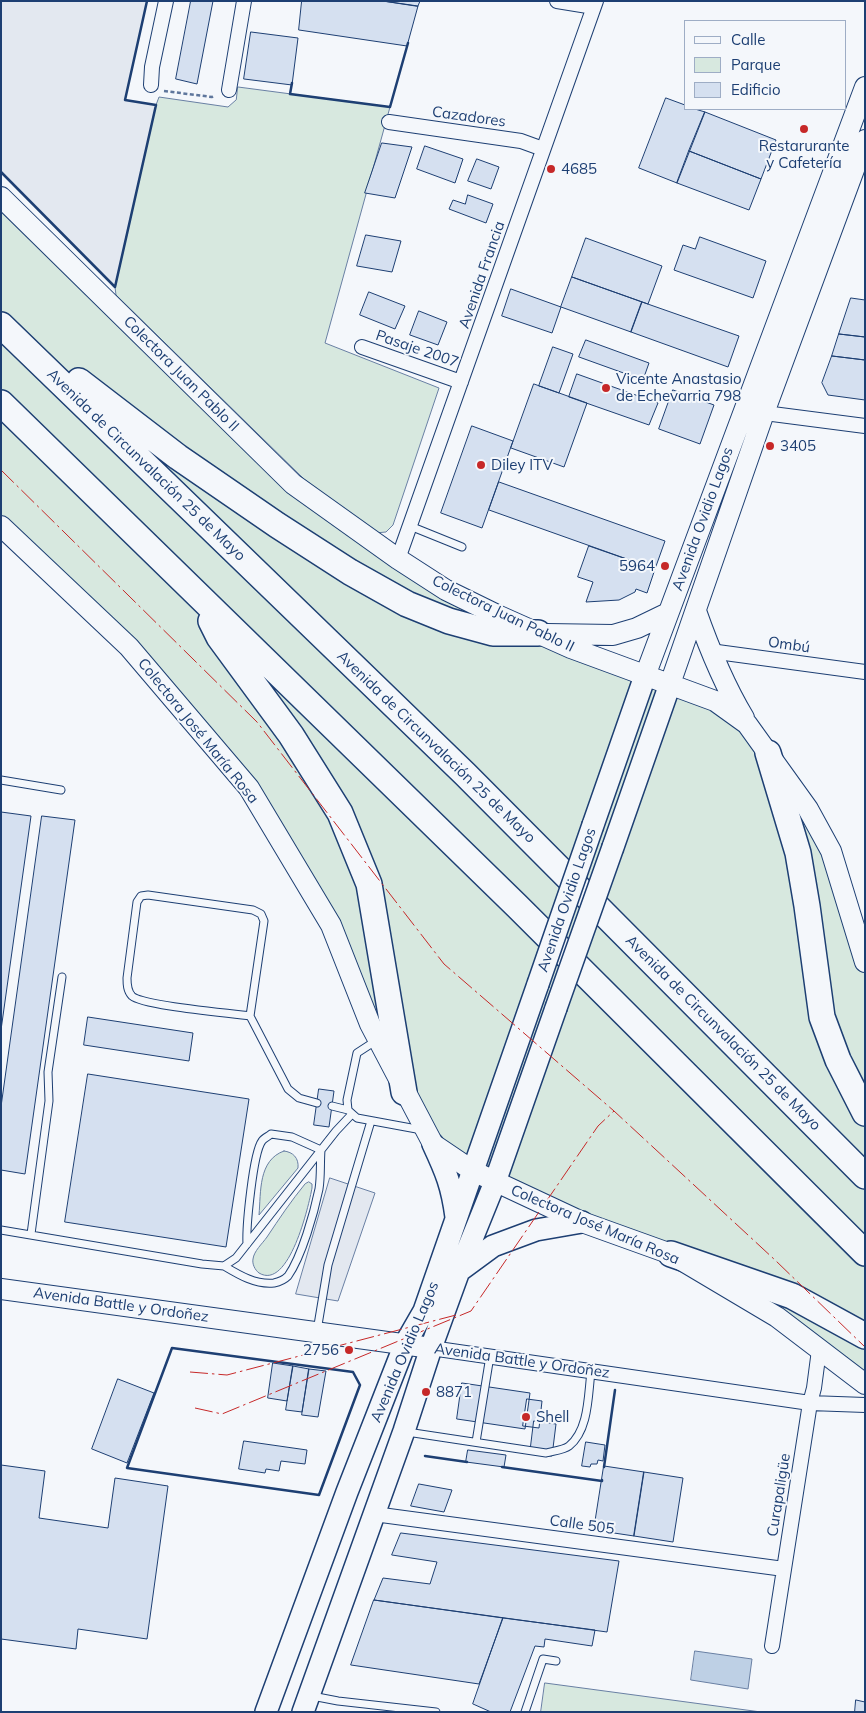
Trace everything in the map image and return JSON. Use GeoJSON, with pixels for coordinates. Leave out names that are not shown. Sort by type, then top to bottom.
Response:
{"type":"FeatureCollection","features":[{"type":"Feature","properties":{"kind":"highway"},"geometry":{"type":"LineString","coordinates":[[4,327],[87,387],[178,457],[350,572],[407,604],[449,621],[493,633],[538,634]]}},
{"type":"Feature","properties":{"kind":"highway","name":"Avenida de Circunvalación 25 de Mayo"},"geometry":{"type":"LineString","coordinates":[[4,327],[465,774],[865,1176]]}},
{"type":"Feature","properties":{"kind":"highway"},"geometry":{"type":"LineString","coordinates":[[1,403],[517,906],[865,1253]]}},
{"type":"Feature","properties":{"kind":"highway"},"geometry":{"type":"LineString","coordinates":[[195,593],[220,637],[291,735],[340,813],[369,884],[404,1092]]}},
{"type":"Feature","properties":{"kind":"highway"},"geometry":{"type":"LineString","coordinates":[[768,753],[798,854],[822,1017],[838,1060],[865,1113]]}},
{"type":"Feature","properties":{"kind":"highway"},"geometry":{"type":"LineString","coordinates":[[671,1254],[792,1296],[865,1336]]}},
{"type":"Feature","properties":{"kind":"main road","name":"Avenida Ovidio Lagos"},"geometry":{"type":"LineString","coordinates":[[306,1703],[404,1431],[431,1348],[459,1271],[495,1182],[764,413],[850,175],[865,87]]}},
{"type":"Feature","properties":{"kind":"main road","name":"Avenida Ovidio Lagos"},"geometry":{"type":"LineString","coordinates":[[266,1712],[347,1492],[405,1344],[424,1311],[644,676],[744,410],[865,140]]}},
{"type":"Feature","properties":{"kind":"main road","name":"Colectora Juan Pablo II"},"geometry":{"type":"LineString","coordinates":[[1,197],[294,484],[398,559],[446,590],[538,634],[644,676],[715,701],[747,724],[808,809],[832,852],[860,926],[865,962]]}},
{"type":"Feature","properties":{"kind":"main road","name":"Colectora José María Rosa"},"geometry":{"type":"LineString","coordinates":[[1,526],[129,647],[249,788],[332,925],[377,1040],[429,1137],[473,1171],[495,1182],[582,1222],[671,1254],[776,1317],[865,1384]]}},
{"type":"Feature","properties":{"kind":"main road"},"geometry":{"type":"LineString","coordinates":[[696,611],[727,691],[747,724]]}},
{"type":"Feature","properties":{"kind":"main road"},"geometry":{"type":"LineString","coordinates":[[538,634],[613,635],[637,628],[668,613]]}},
{"type":"Feature","properties":{"kind":"main road"},"geometry":{"type":"LineString","coordinates":[[429,1137],[446,1172],[453,1194],[456,1221]]}},
{"type":"Feature","properties":{"kind":"main road"},"geometry":{"type":"LineString","coordinates":[[459,1271],[493,1246],[536,1230],[582,1222]]}},
{"type":"Feature","properties":{"kind":"main road","name":"Avenida Battle y Ordoñez"},"geometry":{"type":"LineString","coordinates":[[1,1289],[431,1348]]}},
{"type":"Feature","properties":{"kind":"street"},"geometry":{"type":"LineString","coordinates":[[152,85],[152,67],[166,1]]}},
{"type":"Feature","properties":{"kind":"street"},"geometry":{"type":"LineString","coordinates":[[229,90],[244,1]]}},
{"type":"Feature","properties":{"kind":"street"},"geometry":{"type":"LineString","coordinates":[[557,1],[595,4]]}},
{"type":"Feature","properties":{"kind":"street","name":"Avenida Francia"},"geometry":{"type":"LineString","coordinates":[[398,559],[595,4]]}},
{"type":"Feature","properties":{"kind":"street","name":"Cazadores"},"geometry":{"type":"LineString","coordinates":[[389,122],[521,140],[543,149]]}},
{"type":"Feature","properties":{"kind":"street","name":"Pasaje 2007"},"geometry":{"type":"LineString","coordinates":[[362,347],[461,382]]}},
{"type":"Feature","properties":{"kind":"street"},"geometry":{"type":"LineString","coordinates":[[744,410],[865,426]]}},
{"type":"Feature","properties":{"kind":"street"},"geometry":{"type":"LineString","coordinates":[[1,542],[22,545]]}},
{"type":"Feature","properties":{"kind":"street","name":"Ombú"},"geometry":{"type":"LineString","coordinates":[[710,651],[865,672]]}},
{"type":"Feature","properties":{"kind":"street","name":"Avenida Battle y Ordoñez"},"geometry":{"type":"LineString","coordinates":[[431,1348],[810,1403],[865,1405]]}},
{"type":"Feature","properties":{"kind":"street","name":"Curapaligüe"},"geometry":{"type":"LineString","coordinates":[[772,1646],[819,1350]]}},
{"type":"Feature","properties":{"kind":"street","name":"Calle 505"},"geometry":{"type":"LineString","coordinates":[[374,1514],[784,1569]]}},
{"type":"Feature","properties":{"kind":"lane"},"geometry":{"type":"LineString","coordinates":[[410,526],[462,547]]}},
{"type":"Feature","properties":{"kind":"lane"},"geometry":{"type":"LineString","coordinates":[[1,780],[62,790]]}},
{"type":"Feature","properties":{"kind":"lane"},"geometry":{"type":"LineString","coordinates":[[250,1016],[157,1004],[132,996],[127,989],[127,978],[137,902],[141,896],[148,895],[253,910],[261,914],[264,921],[250,1016],[288,1089],[299,1098],[317,1103]]}},
{"type":"Feature","properties":{"kind":"lane"},"geometry":{"type":"LineString","coordinates":[[31,1234],[49,1101],[48,1072],[62,978]]}},
{"type":"Feature","properties":{"kind":"lane"},"geometry":{"type":"LineString","coordinates":[[350,1112],[347,1100],[357,1053],[377,1040]]}},
{"type":"Feature","properties":{"kind":"lane"},"geometry":{"type":"LineString","coordinates":[[332,1106],[350,1112],[357,1118],[371,1120],[429,1137]]}},
{"type":"Feature","properties":{"kind":"lane"},"geometry":{"type":"LineString","coordinates":[[224,1266],[236,1258],[350,1112]]}},
{"type":"Feature","properties":{"kind":"lane"},"geometry":{"type":"LineString","coordinates":[[316,1332],[328,1266],[371,1120]]}},
{"type":"Feature","properties":{"kind":"lane"},"geometry":{"type":"LineString","coordinates":[[247,1244],[246,1227],[255,1164],[262,1142],[272,1134],[292,1137],[321,1150]]}},
{"type":"Feature","properties":{"kind":"lane"},"geometry":{"type":"LineString","coordinates":[[1,1230],[202,1264],[224,1266],[241,1276],[258,1282],[275,1283],[286,1278],[296,1261],[304,1239],[319,1188],[321,1150]]}},
{"type":"Feature","properties":{"kind":"lane"},"geometry":{"type":"LineString","coordinates":[[476,1442],[490,1356]]}},
{"type":"Feature","properties":{"kind":"lane"},"geometry":{"type":"LineString","coordinates":[[404,1431],[546,1453],[568,1447],[580,1432],[586,1412],[591,1372]]}},
{"type":"Feature","properties":{"kind":"lane"},"geometry":{"type":"LineString","coordinates":[[525,1712],[542,1659],[556,1661]]}},
{"type":"Feature","properties":{"kind":"lane"},"geometry":{"type":"LineString","coordinates":[[306,1703],[338,1701],[436,1712]]}},
{"type":"Feature","properties":{"kind":"path"},"geometry":{"type":"LineString","coordinates":[[152,85],[163,91],[212,97],[229,90]]}},
{"type":"Feature","properties":{"kind":"green space"},"geometry":{"type":"Polygon","coordinates":[[[238,87],[390,107],[325,343],[439,388],[393,525],[386,532],[375,533],[305,480],[116,295],[115,287],[159,97],[228,107],[236,100],[238,87]]]}},
{"type":"Feature","properties":{"kind":"green space"},"geometry":{"type":"Polygon","coordinates":[[[1,197],[293,484],[417,571],[715,701],[808,809],[865,962],[865,1384],[777,1317],[433,1144],[331,925],[249,788],[1,526],[1,197]]]}},
{"type":"Feature","properties":{"kind":"green space"},"geometry":{"type":"Polygon","coordinates":[[[284,1151],[295,1156],[298,1161],[298,1168],[259,1215],[261,1187],[265,1169],[276,1155],[284,1151]]]}},
{"type":"Feature","properties":{"kind":"green space"},"geometry":{"type":"Polygon","coordinates":[[[309,1182],[312,1184],[312,1188],[307,1211],[296,1244],[280,1270],[270,1275],[259,1273],[253,1263],[255,1253],[295,1197],[305,1184],[309,1182]]]}},
{"type":"Feature","properties":{"kind":"green space"},"geometry":{"type":"Polygon","coordinates":[[[545,1683],[761,1712],[541,1712],[545,1683]]]}},
{"type":"Feature","properties":{"kind":"shaded area"},"geometry":{"type":"Polygon","coordinates":[[[1,1],[147,1],[125,100],[156,105],[115,287],[1,172],[1,1]]]}},
{"type":"Feature","properties":{"kind":"shaded area"},"geometry":{"type":"Polygon","coordinates":[[[330,1178],[375,1193],[338,1301],[296,1294],[330,1178]]]}},
{"type":"Feature","properties":{"kind":"water"},"geometry":{"type":"Polygon","coordinates":[[[695,1651],[752,1659],[748,1689],[691,1680],[695,1651]]]}},
{"type":"Feature","properties":{"kind":"building"},"geometry":{"type":"Polygon","coordinates":[[[191,1],[213,1],[197,84],[176,79],[191,1]]]}},
{"type":"Feature","properties":{"kind":"building"},"geometry":{"type":"Polygon","coordinates":[[[302,1],[383,1],[418,6],[407,46],[299,30],[302,1]]]}},
{"type":"Feature","properties":{"kind":"building"},"geometry":{"type":"Polygon","coordinates":[[[383,1],[420,1],[418,6],[383,1]]]}},
{"type":"Feature","properties":{"kind":"building"},"geometry":{"type":"Polygon","coordinates":[[[251,32],[298,38],[292,85],[244,79],[251,32]]]}},
{"type":"Feature","properties":{"kind":"building"},"geometry":{"type":"Polygon","coordinates":[[[666,98],[684,105],[684,110],[705,112],[677,183],[639,168],[666,98]]]}},
{"type":"Feature","properties":{"kind":"building"},"geometry":{"type":"Polygon","coordinates":[[[705,112],[776,140],[761,179],[689,151],[705,112]]]}},
{"type":"Feature","properties":{"kind":"building"},"geometry":{"type":"Polygon","coordinates":[[[382,143],[412,147],[395,198],[365,193],[382,143]]]}},
{"type":"Feature","properties":{"kind":"building"},"geometry":{"type":"Polygon","coordinates":[[[425,146],[463,159],[455,183],[417,169],[425,146]]]}},
{"type":"Feature","properties":{"kind":"building"},"geometry":{"type":"Polygon","coordinates":[[[689,151],[761,179],[749,210],[677,183],[689,151]]]}},
{"type":"Feature","properties":{"kind":"building"},"geometry":{"type":"Polygon","coordinates":[[[477,159],[499,167],[491,189],[468,181],[477,159]]]}},
{"type":"Feature","properties":{"kind":"building"},"geometry":{"type":"Polygon","coordinates":[[[468,195],[493,204],[486,223],[449,209],[453,200],[465,204],[468,195]]]}},
{"type":"Feature","properties":{"kind":"building"},"geometry":{"type":"Polygon","coordinates":[[[366,235],[401,241],[392,272],[357,266],[366,235]]]}},
{"type":"Feature","properties":{"kind":"building"},"geometry":{"type":"Polygon","coordinates":[[[700,237],[766,261],[753,298],[674,270],[683,245],[695,249],[700,237]]]}},
{"type":"Feature","properties":{"kind":"building"},"geometry":{"type":"Polygon","coordinates":[[[586,238],[662,266],[648,304],[572,277],[586,238]]]}},
{"type":"Feature","properties":{"kind":"building"},"geometry":{"type":"Polygon","coordinates":[[[572,277],[642,302],[631,332],[561,307],[572,277]]]}},
{"type":"Feature","properties":{"kind":"building"},"geometry":{"type":"Polygon","coordinates":[[[511,289],[561,307],[552,333],[502,316],[511,289]]]}},
{"type":"Feature","properties":{"kind":"building"},"geometry":{"type":"Polygon","coordinates":[[[369,292],[405,306],[395,329],[360,315],[369,292]]]}},
{"type":"Feature","properties":{"kind":"building"},"geometry":{"type":"Polygon","coordinates":[[[851,298],[865,300],[865,337],[839,334],[851,298]]]}},
{"type":"Feature","properties":{"kind":"building"},"geometry":{"type":"Polygon","coordinates":[[[642,302],[739,336],[728,367],[631,332],[642,302]]]}},
{"type":"Feature","properties":{"kind":"building"},"geometry":{"type":"Polygon","coordinates":[[[419,311],[447,322],[438,345],[410,335],[419,311]]]}},
{"type":"Feature","properties":{"kind":"building"},"geometry":{"type":"Polygon","coordinates":[[[839,334],[865,337],[865,360],[832,356],[839,334]]]}},
{"type":"Feature","properties":{"kind":"building"},"geometry":{"type":"Polygon","coordinates":[[[586,340],[649,363],[643,380],[579,357],[586,340]]]}},
{"type":"Feature","properties":{"kind":"building"},"geometry":{"type":"Polygon","coordinates":[[[553,347],[573,354],[559,393],[539,386],[553,347]]]}},
{"type":"Feature","properties":{"kind":"building"},"geometry":{"type":"Polygon","coordinates":[[[832,356],[865,360],[865,400],[828,395],[822,383],[832,356]]]}},
{"type":"Feature","properties":{"kind":"building"},"geometry":{"type":"Polygon","coordinates":[[[577,374],[658,403],[649,425],[569,397],[577,374]]]}},
{"type":"Feature","properties":{"kind":"building"},"geometry":{"type":"Polygon","coordinates":[[[534,384],[587,403],[564,467],[511,448],[534,384]]]}},
{"type":"Feature","properties":{"kind":"building"},"geometry":{"type":"Polygon","coordinates":[[[673,390],[714,405],[700,444],[659,429],[673,390]]]}},
{"type":"Feature","properties":{"kind":"building","name":"Diley ITV"},"geometry":{"type":"Polygon","coordinates":[[[472,426],[513,441],[482,528],[441,513],[472,426]]]}},
{"type":"Feature","properties":{"kind":"building"},"geometry":{"type":"Polygon","coordinates":[[[499,482],[665,541],[655,569],[489,510],[499,482]]]}},
{"type":"Feature","properties":{"kind":"building"},"geometry":{"type":"Polygon","coordinates":[[[589,546],[655,569],[647,593],[636,589],[635,592],[619,600],[586,602],[593,582],[578,577],[589,546]]]}},
{"type":"Feature","properties":{"kind":"building"},"geometry":{"type":"Polygon","coordinates":[[[1,812],[31,816],[1,1030],[1,812]]]}},
{"type":"Feature","properties":{"kind":"building"},"geometry":{"type":"Polygon","coordinates":[[[42,816],[75,820],[25,1174],[1,1170],[1,1107],[42,816]]]}},
{"type":"Feature","properties":{"kind":"building"},"geometry":{"type":"Polygon","coordinates":[[[88,1017],[193,1033],[189,1061],[84,1045],[88,1017]]]}},
{"type":"Feature","properties":{"kind":"building"},"geometry":{"type":"Polygon","coordinates":[[[88,1074],[249,1099],[226,1247],[65,1222],[88,1074]]]}},
{"type":"Feature","properties":{"kind":"building"},"geometry":{"type":"Polygon","coordinates":[[[319,1089],[334,1091],[329,1127],[314,1125],[319,1089]]]}},
{"type":"Feature","properties":{"kind":"building"},"geometry":{"type":"Polygon","coordinates":[[[273,1363],[293,1366],[287,1401],[268,1398],[273,1363]]]}},
{"type":"Feature","properties":{"kind":"building"},"geometry":{"type":"Polygon","coordinates":[[[293,1366],[309,1369],[302,1412],[286,1410],[293,1366]]]}},
{"type":"Feature","properties":{"kind":"building"},"geometry":{"type":"Polygon","coordinates":[[[309,1369],[326,1371],[318,1417],[302,1415],[309,1369]]]}},
{"type":"Feature","properties":{"kind":"building"},"geometry":{"type":"Polygon","coordinates":[[[118,1379],[154,1393],[127,1463],[92,1449],[118,1379]]]}},
{"type":"Feature","properties":{"kind":"building"},"geometry":{"type":"Polygon","coordinates":[[[462,1383],[530,1393],[525,1429],[457,1419],[462,1383]]]}},
{"type":"Feature","properties":{"kind":"building"},"geometry":{"type":"Polygon","coordinates":[[[527,1399],[542,1401],[539,1428],[523,1426],[527,1399]]]}},
{"type":"Feature","properties":{"kind":"building"},"geometry":{"type":"Polygon","coordinates":[[[534,1421],[556,1424],[552,1456],[530,1454],[534,1421]]]}},
{"type":"Feature","properties":{"kind":"building"},"geometry":{"type":"Polygon","coordinates":[[[244,1441],[307,1450],[305,1464],[281,1461],[279,1471],[266,1469],[265,1473],[239,1469],[244,1441]]]}},
{"type":"Feature","properties":{"kind":"building"},"geometry":{"type":"Polygon","coordinates":[[[586,1442],[605,1445],[603,1461],[598,1460],[597,1464],[591,1464],[590,1467],[582,1466],[586,1442]]]}},
{"type":"Feature","properties":{"kind":"building"},"geometry":{"type":"Polygon","coordinates":[[[468,1450],[506,1455],[504,1467],[466,1462],[468,1450]]]}},
{"type":"Feature","properties":{"kind":"building"},"geometry":{"type":"Polygon","coordinates":[[[1,1465],[45,1471],[39,1518],[108,1528],[115,1478],[168,1486],[147,1639],[78,1629],[76,1649],[1,1639],[1,1465]]]}},
{"type":"Feature","properties":{"kind":"building"},"geometry":{"type":"Polygon","coordinates":[[[604,1466],[644,1472],[634,1536],[594,1530],[604,1466]]]}},
{"type":"Feature","properties":{"kind":"building"},"geometry":{"type":"Polygon","coordinates":[[[644,1472],[683,1478],[673,1542],[634,1536],[644,1472]]]}},
{"type":"Feature","properties":{"kind":"building"},"geometry":{"type":"Polygon","coordinates":[[[419,1484],[452,1490],[444,1512],[411,1506],[419,1484]]]}},
{"type":"Feature","properties":{"kind":"building"},"geometry":{"type":"Polygon","coordinates":[[[401,1533],[619,1561],[607,1632],[374,1600],[383,1578],[430,1584],[437,1562],[392,1555],[401,1533]]]}},
{"type":"Feature","properties":{"kind":"building"},"geometry":{"type":"Polygon","coordinates":[[[374,1600],[503,1618],[479,1684],[351,1665],[374,1600]]]}},
{"type":"Feature","properties":{"kind":"building"},"geometry":{"type":"Polygon","coordinates":[[[503,1618],[595,1630],[592,1646],[545,1639],[544,1647],[535,1646],[510,1712],[491,1712],[473,1704],[503,1618]]]}},
{"type":"Feature","properties":{"kind":"building"},"geometry":{"type":"Polygon","coordinates":[[[856,1700],[865,1702],[865,1712],[855,1712],[856,1700]]]}},
{"type":"Feature","properties":{"kind":"wall"},"geometry":{"type":"LineString","coordinates":[[1,172],[115,287],[156,105],[125,100],[147,1]]}},
{"type":"Feature","properties":{"kind":"wall"},"geometry":{"type":"LineString","coordinates":[[292,83],[290,94],[390,107],[408,43]]}},
{"type":"Feature","properties":{"kind":"wall"},"geometry":{"type":"LineString","coordinates":[[172,1348],[353,1372],[360,1385],[319,1495],[127,1468],[172,1348]]}},
{"type":"Feature","properties":{"kind":"wall"},"geometry":{"type":"LineString","coordinates":[[604,1467],[615,1390]]}},
{"type":"Feature","properties":{"kind":"wall"},"geometry":{"type":"LineString","coordinates":[[425,1456],[467,1462]]}},
{"type":"Feature","properties":{"kind":"wall"},"geometry":{"type":"LineString","coordinates":[[502,1467],[602,1480]]}},
{"type":"Feature","properties":{"kind":"power"},"geometry":{"type":"LineString","coordinates":[[1,470],[257,722],[444,964],[614,1111],[775,1260],[865,1347]]}},
{"type":"Feature","properties":{"kind":"power"},"geometry":{"type":"LineString","coordinates":[[195,1408],[222,1414],[471,1311],[598,1126],[614,1111]]}},
{"type":"Feature","properties":{"kind":"power"},"geometry":{"type":"LineString","coordinates":[[190,1372],[227,1375],[456,1315]]}},
{"type":"Feature","properties":{"kind":"place","name":"Restarurante y Cafetería"},"geometry":{"type":"Point","coordinates":[804,129]}},
{"type":"Feature","properties":{"kind":"place","name":"4685"},"geometry":{"type":"Point","coordinates":[551,169]}},
{"type":"Feature","properties":{"kind":"place","name":"Vicente Anastasio de Echevarria 798"},"geometry":{"type":"Point","coordinates":[606,388]}},
{"type":"Feature","properties":{"kind":"place","name":"3405"},"geometry":{"type":"Point","coordinates":[770,446]}},
{"type":"Feature","properties":{"kind":"place","name":"Diley ITV"},"geometry":{"type":"Point","coordinates":[481,465]}},
{"type":"Feature","properties":{"kind":"place","name":"5964"},"geometry":{"type":"Point","coordinates":[665,566]}},
{"type":"Feature","properties":{"kind":"place","name":"2756"},"geometry":{"type":"Point","coordinates":[349,1350]}},
{"type":"Feature","properties":{"kind":"place","name":"8871"},"geometry":{"type":"Point","coordinates":[426,1392]}},
{"type":"Feature","properties":{"kind":"place","name":"Shell"},"geometry":{"type":"Point","coordinates":[526,1417]}}]}
